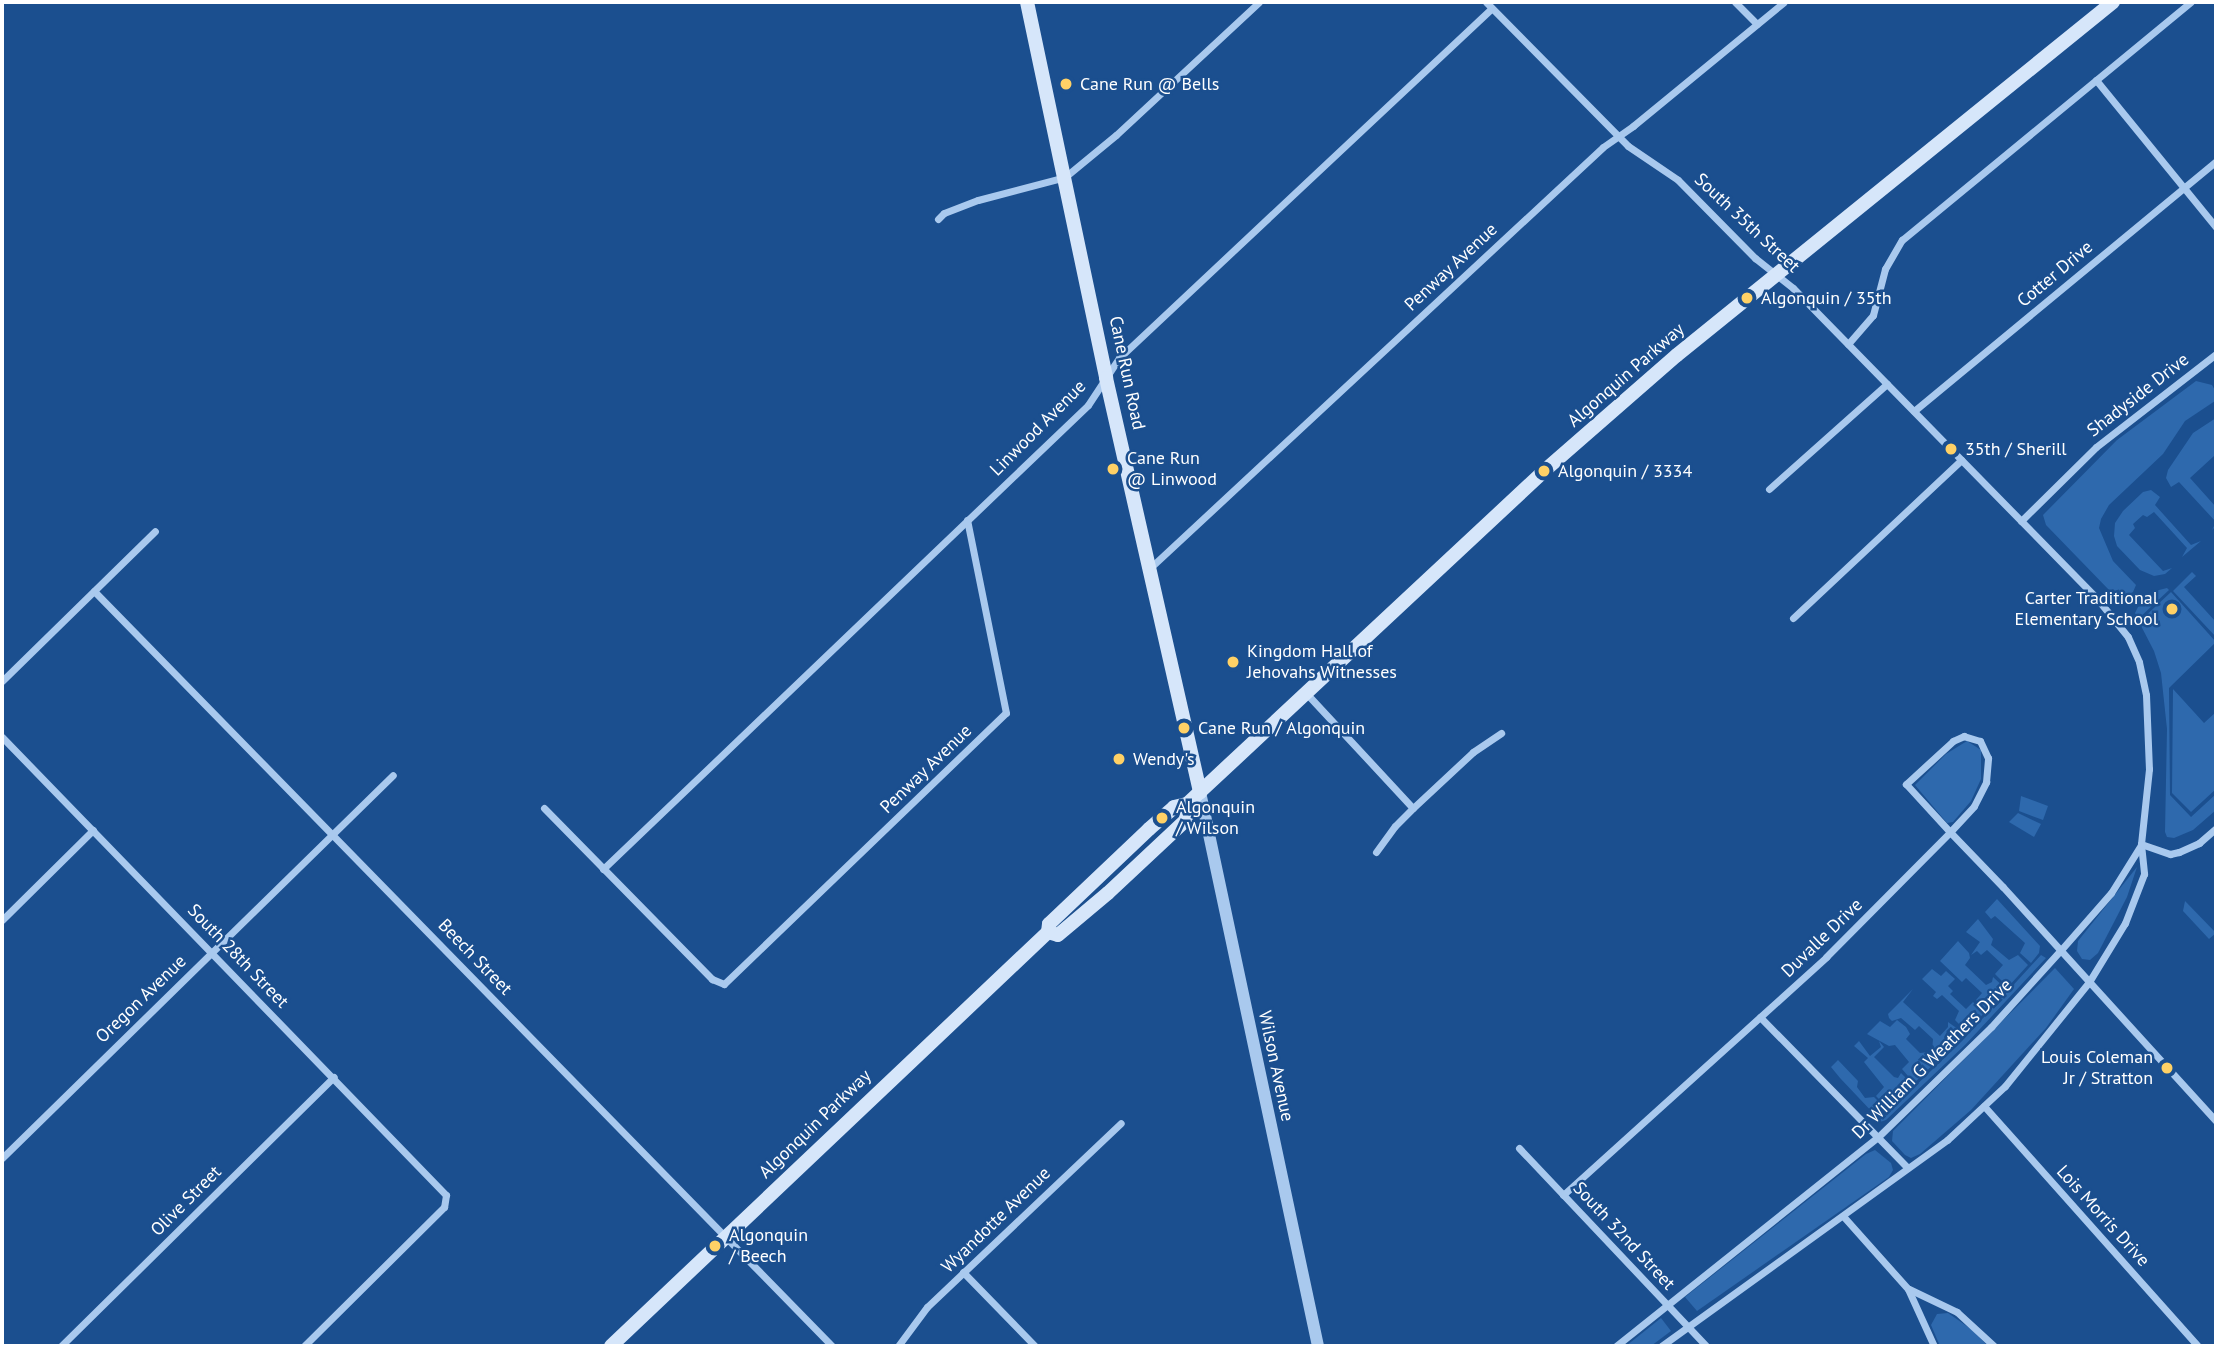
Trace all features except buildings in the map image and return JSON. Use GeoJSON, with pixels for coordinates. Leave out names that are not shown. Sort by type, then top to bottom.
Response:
{"type":"FeatureCollection","features":[{"type":"Feature","properties":{"kind":"main road","name":"Cane Run Road"},"geometry":{"type":"LineString","coordinates":[[1027,2],[1106,378],[1200,792]]}},
{"type":"Feature","properties":{"kind":"main road","name":"Algonquin Parkway"},"geometry":{"type":"LineString","coordinates":[[611,1346],[1048,932],[1049,924],[1174,807],[1187,804],[1544,471],[1677,355],[2113,2]]}},
{"type":"Feature","properties":{"kind":"street"},"geometry":{"type":"LineString","coordinates":[[938,219],[944,213],[978,200],[1065,177],[1116,135],[1259,2]]}},
{"type":"Feature","properties":{"kind":"street"},"geometry":{"type":"LineString","coordinates":[[1735,2],[1757,24]]}},
{"type":"Feature","properties":{"kind":"street","name":"Penway Avenue"},"geometry":{"type":"LineString","coordinates":[[1149,568],[1603,146],[1784,2]]}},
{"type":"Feature","properties":{"kind":"street"},"geometry":{"type":"LineString","coordinates":[[1848,344],[1873,315],[1888,262],[1902,240],[2191,2]]}},
{"type":"Feature","properties":{"kind":"street","name":"South 35th Street"},"geometry":{"type":"LineString","coordinates":[[1489,5],[1618,136],[1678,180],[1726,230],[1848,344],[1914,411],[2115,619],[2128,637],[2140,667]]}},
{"type":"Feature","properties":{"kind":"street","name":"Linwood Avenue"},"geometry":{"type":"LineString","coordinates":[[603,869],[1088,405],[1119,358],[1489,5]]}},
{"type":"Feature","properties":{"kind":"street"},"geometry":{"type":"LineString","coordinates":[[2096,80],[2216,227]]}},
{"type":"Feature","properties":{"kind":"street","name":"Cotter Drive"},"geometry":{"type":"LineString","coordinates":[[1914,411],[2216,161]]}},
{"type":"Feature","properties":{"kind":"street","name":"Shadyside Drive"},"geometry":{"type":"LineString","coordinates":[[2021,521],[2096,447],[2216,354]]}},
{"type":"Feature","properties":{"kind":"street"},"geometry":{"type":"LineString","coordinates":[[1769,489],[1887,384]]}},
{"type":"Feature","properties":{"kind":"street"},"geometry":{"type":"LineString","coordinates":[[1794,618],[1961,460]]}},
{"type":"Feature","properties":{"kind":"street","name":"Penway Avenue"},"geometry":{"type":"LineString","coordinates":[[603,869],[712,979],[724,984],[1006,713],[967,520]]}},
{"type":"Feature","properties":{"kind":"street"},"geometry":{"type":"LineString","coordinates":[[2,681],[155,531]]}},
{"type":"Feature","properties":{"kind":"street","name":"Beech Street"},"geometry":{"type":"LineString","coordinates":[[94,591],[832,1346]]}},
{"type":"Feature","properties":{"kind":"street","name":"Dr William G Weathers Drive"},"geometry":{"type":"LineString","coordinates":[[1661,1346],[1947,1140],[1984,1106],[2040,1046],[2089,982],[2115,943],[2135,902],[2144,874],[2141,844],[2149,769],[2149,730],[2140,667]]}},
{"type":"Feature","properties":{"kind":"street"},"geometry":{"type":"LineString","coordinates":[[1306,693],[1413,808]]}},
{"type":"Feature","properties":{"kind":"street"},"geometry":{"type":"LineString","coordinates":[[1376,852],[1395,826],[1413,808],[1473,752],[1501,733]]}},
{"type":"Feature","properties":{"kind":"street","name":"Duvalle Drive"},"geometry":{"type":"LineString","coordinates":[[1563,1195],[1826,957],[1950,832],[1974,806],[1986,782],[1988,758],[1985,746],[1973,737],[1964,736],[1953,741],[1906,784],[1950,832]]}},
{"type":"Feature","properties":{"kind":"street","name":"South 28th Street"},"geometry":{"type":"LineString","coordinates":[[2,737],[443,1191],[446,1200],[444,1207],[303,1346]]}},
{"type":"Feature","properties":{"kind":"street","name":"Oregon Avenue"},"geometry":{"type":"LineString","coordinates":[[2,1158],[393,775]]}},
{"type":"Feature","properties":{"kind":"street","name":"Wilson Avenue"},"geometry":{"type":"LineString","coordinates":[[1200,792],[1318,1346]]}},
{"type":"Feature","properties":{"kind":"street"},"geometry":{"type":"LineString","coordinates":[[544,808],[603,869]]}},
{"type":"Feature","properties":{"kind":"street"},"geometry":{"type":"LineString","coordinates":[[2141,844],[2170,854],[2199,843],[2216,828]]}},
{"type":"Feature","properties":{"kind":"street"},"geometry":{"type":"LineString","coordinates":[[2,919],[93,830]]}},
{"type":"Feature","properties":{"kind":"street"},"geometry":{"type":"LineString","coordinates":[[1950,832],[2214,1115]]}},
{"type":"Feature","properties":{"kind":"street","name":"Dr William G Weathers Drive"},"geometry":{"type":"LineString","coordinates":[[1616,1346],[1878,1137],[1982,1036],[2060,951],[2111,894],[2141,844]]}},
{"type":"Feature","properties":{"kind":"street"},"geometry":{"type":"LineString","coordinates":[[1760,1017],[1908,1168]]}},
{"type":"Feature","properties":{"kind":"street","name":"Olive Street"},"geometry":{"type":"LineString","coordinates":[[61,1346],[334,1077]]}},
{"type":"Feature","properties":{"kind":"street","name":"Lois Morris Drive"},"geometry":{"type":"LineString","coordinates":[[1984,1106],[2198,1346]]}},
{"type":"Feature","properties":{"kind":"street","name":"Wyandotte Avenue"},"geometry":{"type":"LineString","coordinates":[[898,1346],[927,1307],[1121,1123]]}},
{"type":"Feature","properties":{"kind":"street","name":"South 32nd Street"},"geometry":{"type":"LineString","coordinates":[[1519,1148],[1706,1346]]}},
{"type":"Feature","properties":{"kind":"street"},"geometry":{"type":"LineString","coordinates":[[1843,1216],[1908,1289],[1934,1346]]}},
{"type":"Feature","properties":{"kind":"street"},"geometry":{"type":"LineString","coordinates":[[963,1272],[1035,1346]]}},
{"type":"Feature","properties":{"kind":"street"},"geometry":{"type":"LineString","coordinates":[[1908,1289],[1957,1312],[1994,1346]]}},
{"type":"Feature","properties":{"kind":"shaded area"},"geometry":{"type":"Polygon","coordinates":[[[2196,381],[2212,385],[2216,392],[2215,401],[2185,421],[2163,454],[2109,505],[2101,519],[2099,528],[2113,561],[2136,585],[2133,592],[2122,598],[2113,589],[2110,591],[2046,525],[2043,515],[2117,440],[2196,381]]]}},
{"type":"Feature","properties":{"kind":"shaded area"},"geometry":{"type":"Polygon","coordinates":[[[2216,418],[2216,458],[2214,456],[2190,478],[2216,507],[2216,522],[2179,482],[2171,487],[2166,478],[2168,470],[2193,433],[2216,418]]]}},
{"type":"Feature","properties":{"kind":"shaded area"},"geometry":{"type":"Polygon","coordinates":[[[2151,490],[2160,497],[2155,505],[2191,545],[2201,541],[2182,557],[2187,548],[2154,512],[2147,517],[2143,515],[2133,524],[2135,528],[2129,535],[2163,571],[2172,568],[2165,574],[2154,576],[2140,570],[2117,546],[2114,536],[2115,523],[2123,511],[2143,492],[2151,490]]]}},
{"type":"Feature","properties":{"kind":"shaded area"},"geometry":{"type":"Polygon","coordinates":[[[2192,572],[2196,576],[2184,587],[2216,622],[2216,637],[2173,591],[2192,572]]]}},
{"type":"Feature","properties":{"kind":"shaded area"},"geometry":{"type":"Polygon","coordinates":[[[2167,588],[2169,590],[2138,619],[2135,613],[2138,607],[2155,591],[2167,588]]]}},
{"type":"Feature","properties":{"kind":"shaded area"},"geometry":{"type":"Polygon","coordinates":[[[2171,592],[2216,642],[2169,688],[2170,795],[2191,817],[2216,794],[2216,810],[2193,830],[2174,838],[2167,837],[2165,832],[2167,729],[2161,673],[2154,651],[2139,622],[2171,592]]]}},
{"type":"Feature","properties":{"kind":"shaded area"},"geometry":{"type":"Polygon","coordinates":[[[2173,689],[2204,723],[2216,712],[2216,789],[2191,812],[2172,793],[2173,689]]]}},
{"type":"Feature","properties":{"kind":"shaded area"},"geometry":{"type":"Polygon","coordinates":[[[1967,741],[1981,750],[1981,779],[1971,801],[1953,822],[1947,823],[1915,785],[1946,754],[1967,741]]]}},
{"type":"Feature","properties":{"kind":"shaded area"},"geometry":{"type":"Polygon","coordinates":[[[2021,796],[2048,806],[2043,820],[2019,811],[2021,796]]]}},
{"type":"Feature","properties":{"kind":"shaded area"},"geometry":{"type":"Polygon","coordinates":[[[2018,813],[2041,824],[2034,837],[2009,822],[2018,813]]]}},
{"type":"Feature","properties":{"kind":"shaded area"},"geometry":{"type":"Polygon","coordinates":[[[2137,867],[2127,897],[2098,953],[2090,960],[2082,959],[2077,951],[2078,941],[2137,867]]]}},
{"type":"Feature","properties":{"kind":"shaded area"},"geometry":{"type":"Polygon","coordinates":[[[1997,899],[2040,946],[2039,953],[2031,963],[2020,953],[2025,943],[1995,916],[1991,919],[1985,912],[1997,899]]]}},
{"type":"Feature","properties":{"kind":"shaded area"},"geometry":{"type":"Polygon","coordinates":[[[2185,901],[2216,933],[2209,939],[2183,911],[2185,901]]]}},
{"type":"Feature","properties":{"kind":"shaded area"},"geometry":{"type":"Polygon","coordinates":[[[1978,919],[1993,939],[1991,945],[2009,960],[2018,955],[2028,965],[2008,987],[1995,974],[2003,965],[1987,950],[1981,955],[1977,951],[1971,955],[1980,942],[1966,932],[1978,919]]]}},
{"type":"Feature","properties":{"kind":"shaded area"},"geometry":{"type":"Polygon","coordinates":[[[1958,941],[1969,953],[1970,958],[1965,965],[1986,985],[1992,982],[1993,977],[2006,989],[1987,1011],[1976,1000],[1982,993],[1966,978],[1962,982],[1940,961],[1958,941]]]}},
{"type":"Feature","properties":{"kind":"shaded area"},"geometry":{"type":"Polygon","coordinates":[[[2041,955],[2046,958],[1966,1044],[1886,1120],[1877,1123],[1962,1041],[2041,955]]]}},
{"type":"Feature","properties":{"kind":"shaded area"},"geometry":{"type":"Polygon","coordinates":[[[2055,968],[2074,989],[2046,1028],[1971,1110],[1920,1154],[1911,1158],[1905,1155],[1892,1141],[1893,1131],[2055,968]]]}},
{"type":"Feature","properties":{"kind":"shaded area"},"geometry":{"type":"Polygon","coordinates":[[[1932,969],[1941,976],[1946,971],[1955,979],[1948,986],[1953,991],[1950,994],[1966,1009],[1973,1002],[1984,1013],[1967,1032],[1955,1020],[1959,1011],[1942,995],[1937,999],[1933,996],[1936,992],[1922,979],[1932,969]]]}},
{"type":"Feature","properties":{"kind":"shaded area"},"geometry":{"type":"Polygon","coordinates":[[[1913,989],[1903,1002],[1940,1036],[1948,1027],[1948,1022],[1965,1034],[1940,1059],[1932,1051],[1933,1039],[1919,1026],[1915,1030],[1901,1018],[1892,1021],[1889,1018],[1888,1014],[1913,989]]]}},
{"type":"Feature","properties":{"kind":"shaded area"},"geometry":{"type":"Polygon","coordinates":[[[1897,1020],[1910,1034],[1906,1039],[1920,1053],[1928,1052],[1938,1060],[1914,1083],[1902,1069],[1909,1062],[1895,1045],[1889,1046],[1867,1034],[1880,1021],[1890,1027],[1897,1020]]]}},
{"type":"Feature","properties":{"kind":"shaded area"},"geometry":{"type":"Polygon","coordinates":[[[1859,1041],[1870,1056],[1881,1047],[1879,1041],[1884,1047],[1874,1057],[1894,1077],[1898,1078],[1901,1073],[1913,1085],[1888,1108],[1876,1096],[1884,1087],[1864,1062],[1868,1058],[1854,1046],[1859,1041]]]}},
{"type":"Feature","properties":{"kind":"shaded area"},"geometry":{"type":"Polygon","coordinates":[[[1838,1060],[1858,1081],[1857,1087],[1865,1098],[1874,1097],[1886,1109],[1882,1113],[1875,1115],[1840,1078],[1831,1067],[1838,1060]]]}},
{"type":"Feature","properties":{"kind":"shaded area"},"geometry":{"type":"Polygon","coordinates":[[[1875,1150],[1891,1163],[1893,1170],[1889,1177],[1697,1311],[1685,1297],[1866,1154],[1875,1150]]]}},
{"type":"Feature","properties":{"kind":"shaded area"},"geometry":{"type":"Polygon","coordinates":[[[1948,1313],[1971,1329],[1988,1346],[1940,1346],[1931,1325],[1937,1314],[1948,1313]]]}},
{"type":"Feature","properties":{"kind":"shaded area"},"geometry":{"type":"Polygon","coordinates":[[[1661,1318],[1671,1331],[1651,1346],[1626,1346],[1661,1318]]]}},
{"type":"Feature","properties":{"kind":"place","name":"Cane Run @ Bells"},"geometry":{"type":"Point","coordinates":[1066,84]}},
{"type":"Feature","properties":{"kind":"place","name":"Algonquin / 35th"},"geometry":{"type":"Point","coordinates":[1747,298]}},
{"type":"Feature","properties":{"kind":"place","name":"35th / Sherill"},"geometry":{"type":"Point","coordinates":[1951,449]}},
{"type":"Feature","properties":{"kind":"place","name":"Cane Run @ Linwood"},"geometry":{"type":"Point","coordinates":[1113,469]}},
{"type":"Feature","properties":{"kind":"place","name":"Algonquin / 3334"},"geometry":{"type":"Point","coordinates":[1544,471]}},
{"type":"Feature","properties":{"kind":"place","name":"Carter Traditional Elementary School"},"geometry":{"type":"Point","coordinates":[2172,609]}},
{"type":"Feature","properties":{"kind":"place","name":"Kingdom Hall of Jehovahs Witnesses"},"geometry":{"type":"Point","coordinates":[1233,662]}},
{"type":"Feature","properties":{"kind":"place","name":"Cane Run / Algonquin"},"geometry":{"type":"Point","coordinates":[1184,728]}},
{"type":"Feature","properties":{"kind":"place","name":"Wendy's"},"geometry":{"type":"Point","coordinates":[1119,759]}},
{"type":"Feature","properties":{"kind":"place","name":"Algonquin / Wilson"},"geometry":{"type":"Point","coordinates":[1162,818]}},
{"type":"Feature","properties":{"kind":"place","name":"Louis Coleman Jr / Stratton"},"geometry":{"type":"Point","coordinates":[2167,1068]}},
{"type":"Feature","properties":{"kind":"place","name":"Algonquin / Beech"},"geometry":{"type":"Point","coordinates":[715,1246]}}]}
